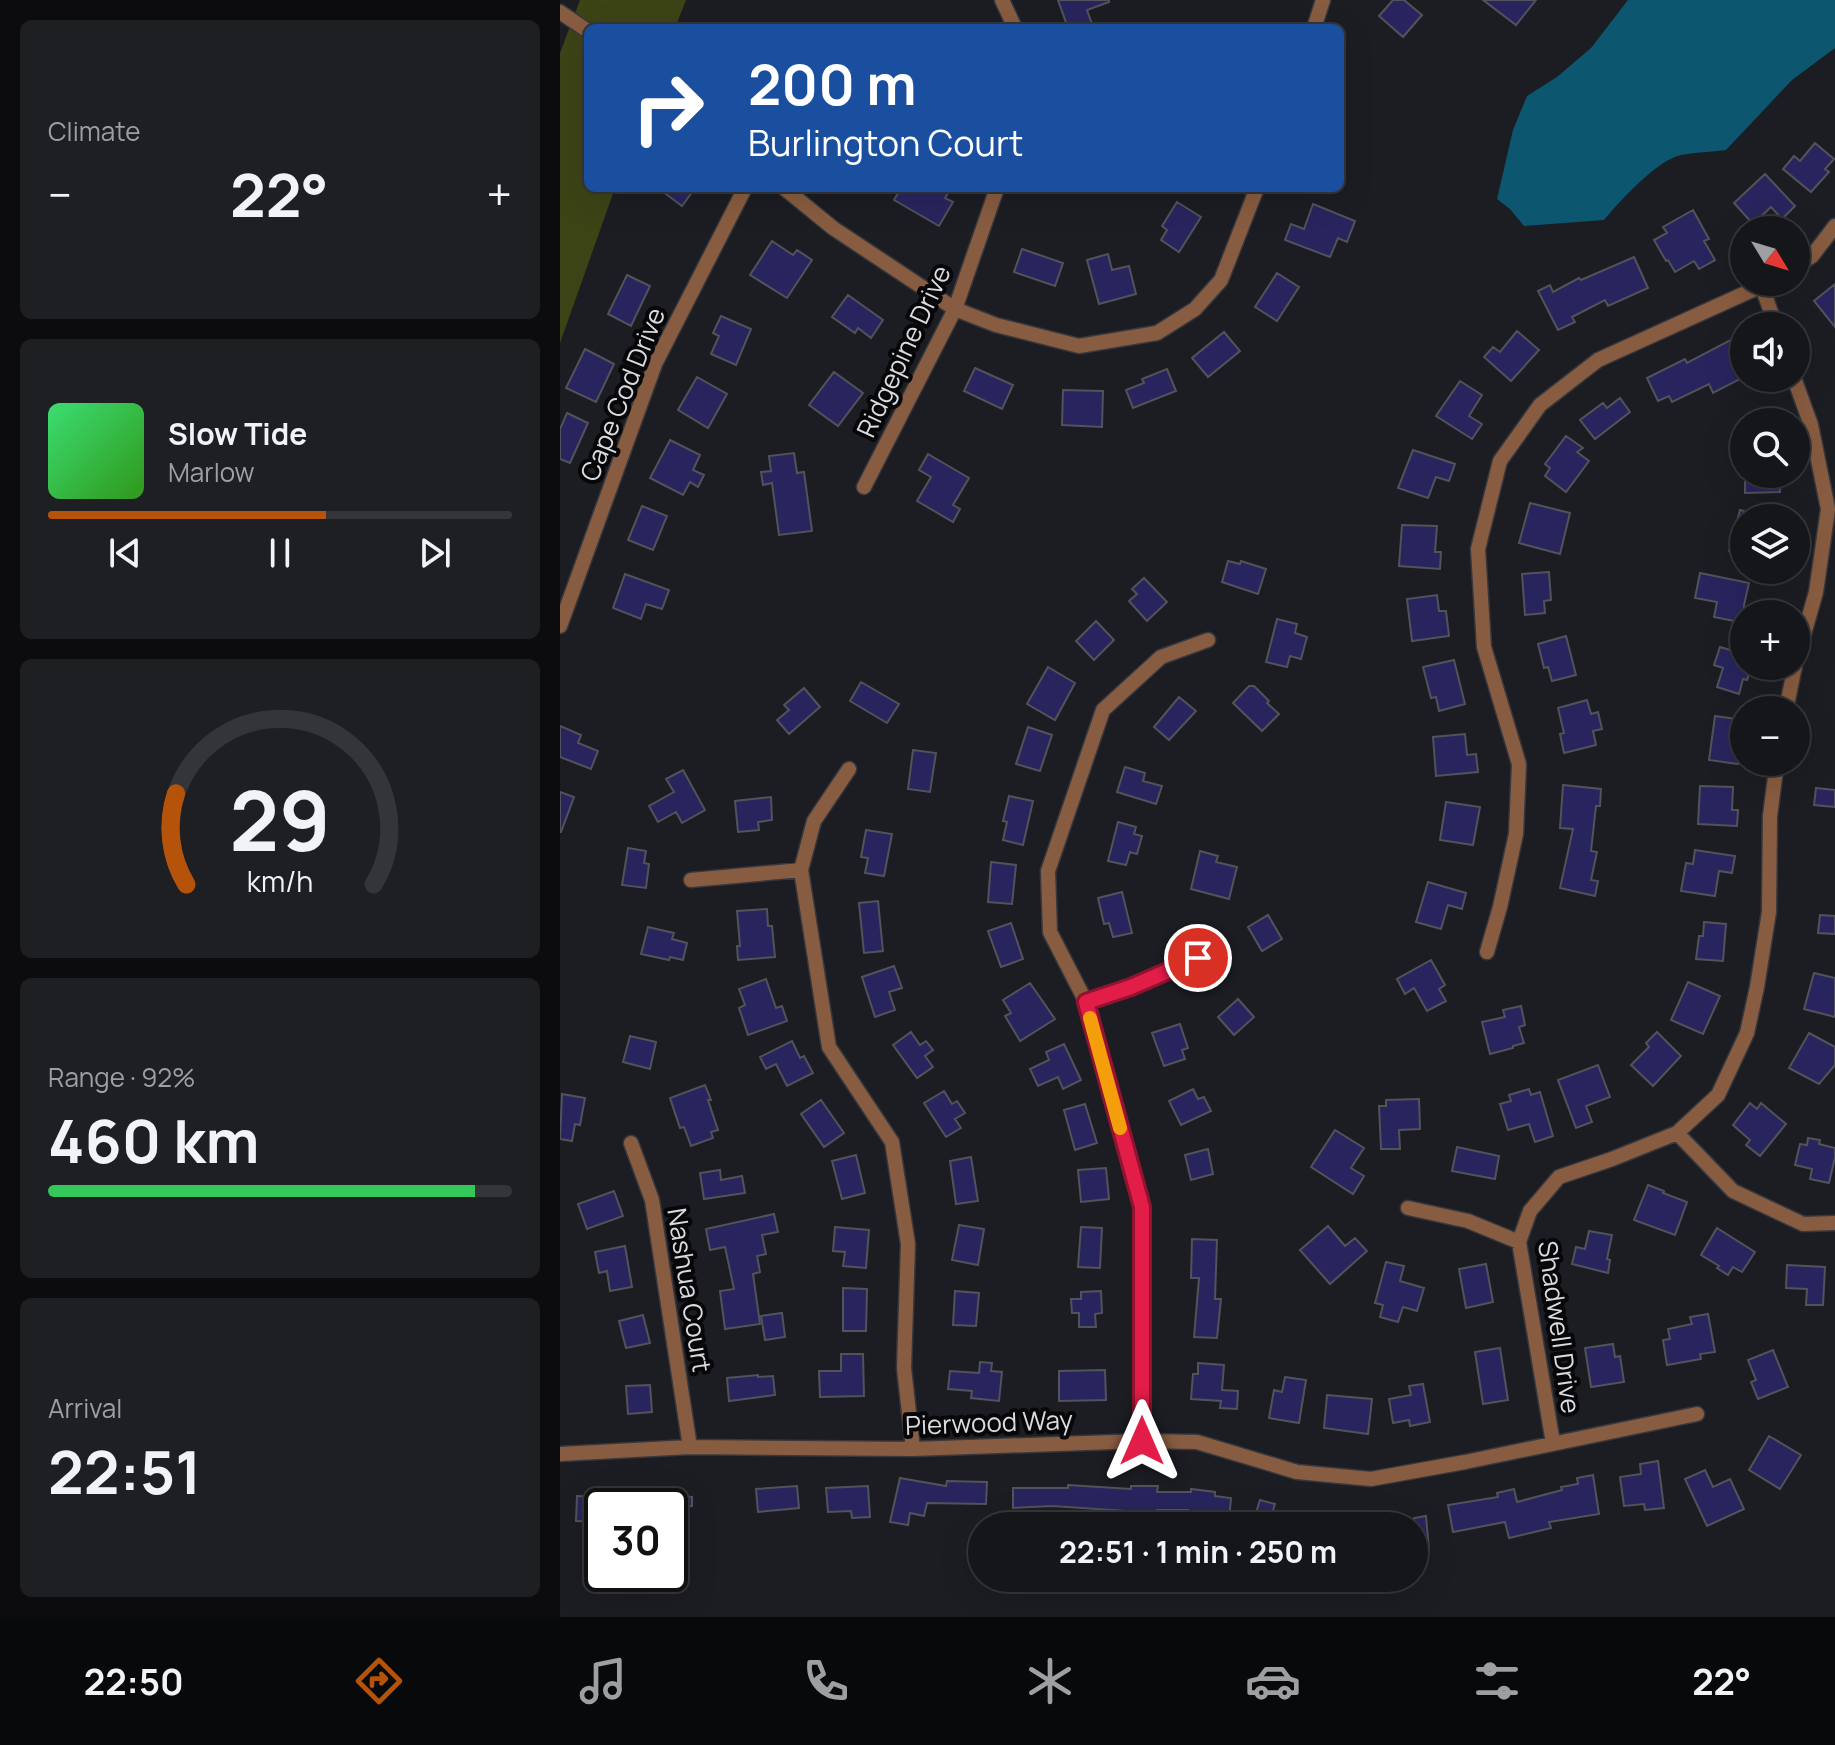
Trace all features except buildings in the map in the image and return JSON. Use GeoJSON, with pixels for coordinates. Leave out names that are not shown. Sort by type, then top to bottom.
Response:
{"type":"FeatureCollection","features":[{"type":"Feature","properties":{"kind":"street"},"geometry":{"type":"LineString","coordinates":[[1002,0],[1013,24]]}},
{"type":"Feature","properties":{"kind":"street"},"geometry":{"type":"LineString","coordinates":[[1315,24],[1323,0]]}},
{"type":"Feature","properties":{"kind":"street"},"geometry":{"type":"LineString","coordinates":[[560,12],[584,28]]}},
{"type":"Feature","properties":{"kind":"street","name":"Cape Cod Drive"},"geometry":{"type":"LineString","coordinates":[[560,626],[655,364],[743,192]]}},
{"type":"Feature","properties":{"kind":"street"},"geometry":{"type":"LineString","coordinates":[[789,192],[833,228],[955,309],[996,325],[1079,346],[1157,333],[1195,309],[1221,280],[1255,192]]}},
{"type":"Feature","properties":{"kind":"street","name":"Ridgepine Drive"},"geometry":{"type":"LineString","coordinates":[[864,487],[955,309],[996,192]]}},
{"type":"Feature","properties":{"kind":"street"},"geometry":{"type":"LineString","coordinates":[[1810,257],[1835,226]]}},
{"type":"Feature","properties":{"kind":"street"},"geometry":{"type":"LineString","coordinates":[[1487,952],[1516,834],[1519,764],[1484,647],[1478,549],[1500,461],[1540,405],[1598,360],[1741,296]]}},
{"type":"Feature","properties":{"kind":"street"},"geometry":{"type":"LineString","coordinates":[[1799,392],[1811,425],[1828,509],[1810,613]]}},
{"type":"Feature","properties":{"kind":"street"},"geometry":{"type":"LineString","coordinates":[[1142,1441],[1142,1207],[1086,1002],[1050,932],[1048,871],[1103,710],[1161,657],[1208,640]]}},
{"type":"Feature","properties":{"kind":"street"},"geometry":{"type":"LineString","coordinates":[[849,769],[814,821],[801,870],[829,1047],[892,1142],[908,1244],[904,1368],[913,1449]]}},
{"type":"Feature","properties":{"kind":"street","name":"Shadwell Drive"},"geometry":{"type":"LineString","coordinates":[[1553,1443],[1519,1242],[1530,1211],[1559,1177],[1677,1133],[1718,1095],[1747,1033],[1757,987],[1769,912],[1770,816],[1775,776]]}},
{"type":"Feature","properties":{"kind":"street"},"geometry":{"type":"LineString","coordinates":[[691,880],[801,870]]}},
{"type":"Feature","properties":{"kind":"street"},"geometry":{"type":"LineString","coordinates":[[1086,1002],[1131,987],[1198,958]]}},
{"type":"Feature","properties":{"kind":"street"},"geometry":{"type":"LineString","coordinates":[[1677,1133],[1733,1191],[1803,1224],[1835,1223]]}},
{"type":"Feature","properties":{"kind":"street","name":"Nashua Court"},"geometry":{"type":"LineString","coordinates":[[631,1143],[652,1200],[690,1447]]}},
{"type":"Feature","properties":{"kind":"street"},"geometry":{"type":"LineString","coordinates":[[1408,1208],[1468,1221],[1519,1242]]}},
{"type":"Feature","properties":{"kind":"street","name":"Pierwood Way"},"geometry":{"type":"LineString","coordinates":[[560,1454],[690,1447],[913,1449],[1197,1442],[1297,1472],[1371,1479],[1697,1414]]}},
{"type":"Feature","properties":{"kind":"green space"},"geometry":{"type":"Polygon","coordinates":[[[580,0],[686,0],[677,24],[584,24],[584,192],[614,192],[560,343],[560,53],[580,0]]]}},
{"type":"Feature","properties":{"kind":"water"},"geometry":{"type":"Polygon","coordinates":[[[1628,0],[1835,0],[1835,48],[1792,80],[1726,150],[1671,158],[1640,182],[1604,220],[1524,226],[1497,199],[1513,130],[1527,96],[1557,77],[1591,48],[1628,0]]]}},
{"type":"Feature","properties":{"kind":"slow traffic"},"geometry":{"type":"LineString","coordinates":[[1090,1018],[1120,1128]]}},
{"type":"Feature","properties":{"kind":"route"},"geometry":{"type":"LineString","coordinates":[[1142,1441],[1142,1207],[1086,1002],[1131,987],[1198,958]]}}]}
